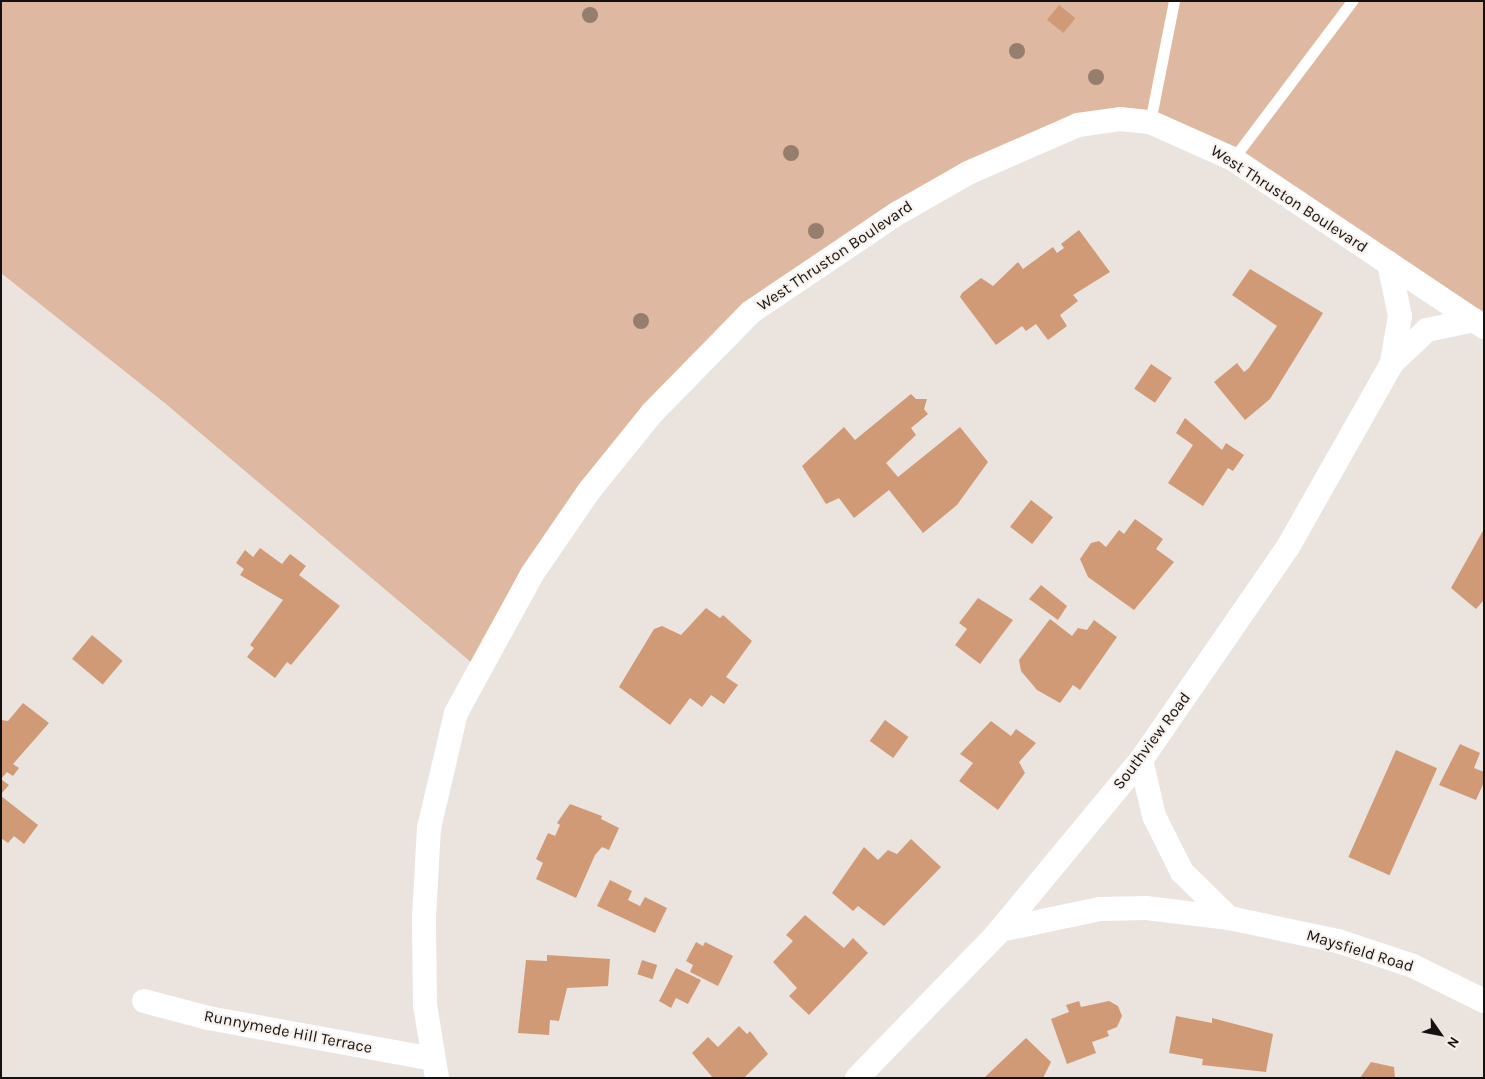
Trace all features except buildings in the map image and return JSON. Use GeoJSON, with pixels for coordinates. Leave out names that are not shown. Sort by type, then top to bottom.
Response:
{"type":"FeatureCollection","features":[{"type":"Feature","properties":{"kind":"street","name":"West Thruston Boulevard"},"geometry":{"type":"LineString","coordinates":[[435,1068],[423,931],[429,828],[443,758],[456,713],[478,668],[532,574],[589,491],[652,413],[751,312],[819,264],[898,213],[1030,144],[1094,121],[1150,122],[1233,159],[1479,324]]}},
{"type":"Feature","properties":{"kind":"street","name":"Southview Road"},"geometry":{"type":"LineString","coordinates":[[1389,264],[1400,316],[1392,363]]}},
{"type":"Feature","properties":{"kind":"street","name":"Southview Road"},"geometry":{"type":"LineString","coordinates":[[857,1078],[1000,930],[1141,760],[1288,547],[1392,363],[1427,330],[1479,324]]}},
{"type":"Feature","properties":{"kind":"street"},"geometry":{"type":"LineString","coordinates":[[1141,760],[1154,816],[1182,872],[1230,918]]}},
{"type":"Feature","properties":{"kind":"street","name":"Maysfield Road"},"geometry":{"type":"LineString","coordinates":[[1000,930],[1100,909],[1146,908],[1230,918],[1346,944],[1413,966],[1484,1001]]}},
{"type":"Feature","properties":{"kind":"street","name":"Runnymede Hill Terrace"},"geometry":{"type":"LineString","coordinates":[[144,1001],[208,1018],[435,1068]]}},
{"type":"Feature","properties":{"kind":"lane"},"geometry":{"type":"LineString","coordinates":[[1150,122],[1174,1]]}},
{"type":"Feature","properties":{"kind":"lane"},"geometry":{"type":"LineString","coordinates":[[1233,159],[1352,1]]}},
{"type":"Feature","properties":{"kind":"shaded area"},"geometry":{"type":"Polygon","coordinates":[[[1,1],[1484,1],[1484,309],[1474,320],[1189,137],[1094,121],[819,263],[652,413],[478,668],[166,404],[1,273],[1,1]]]}}]}
